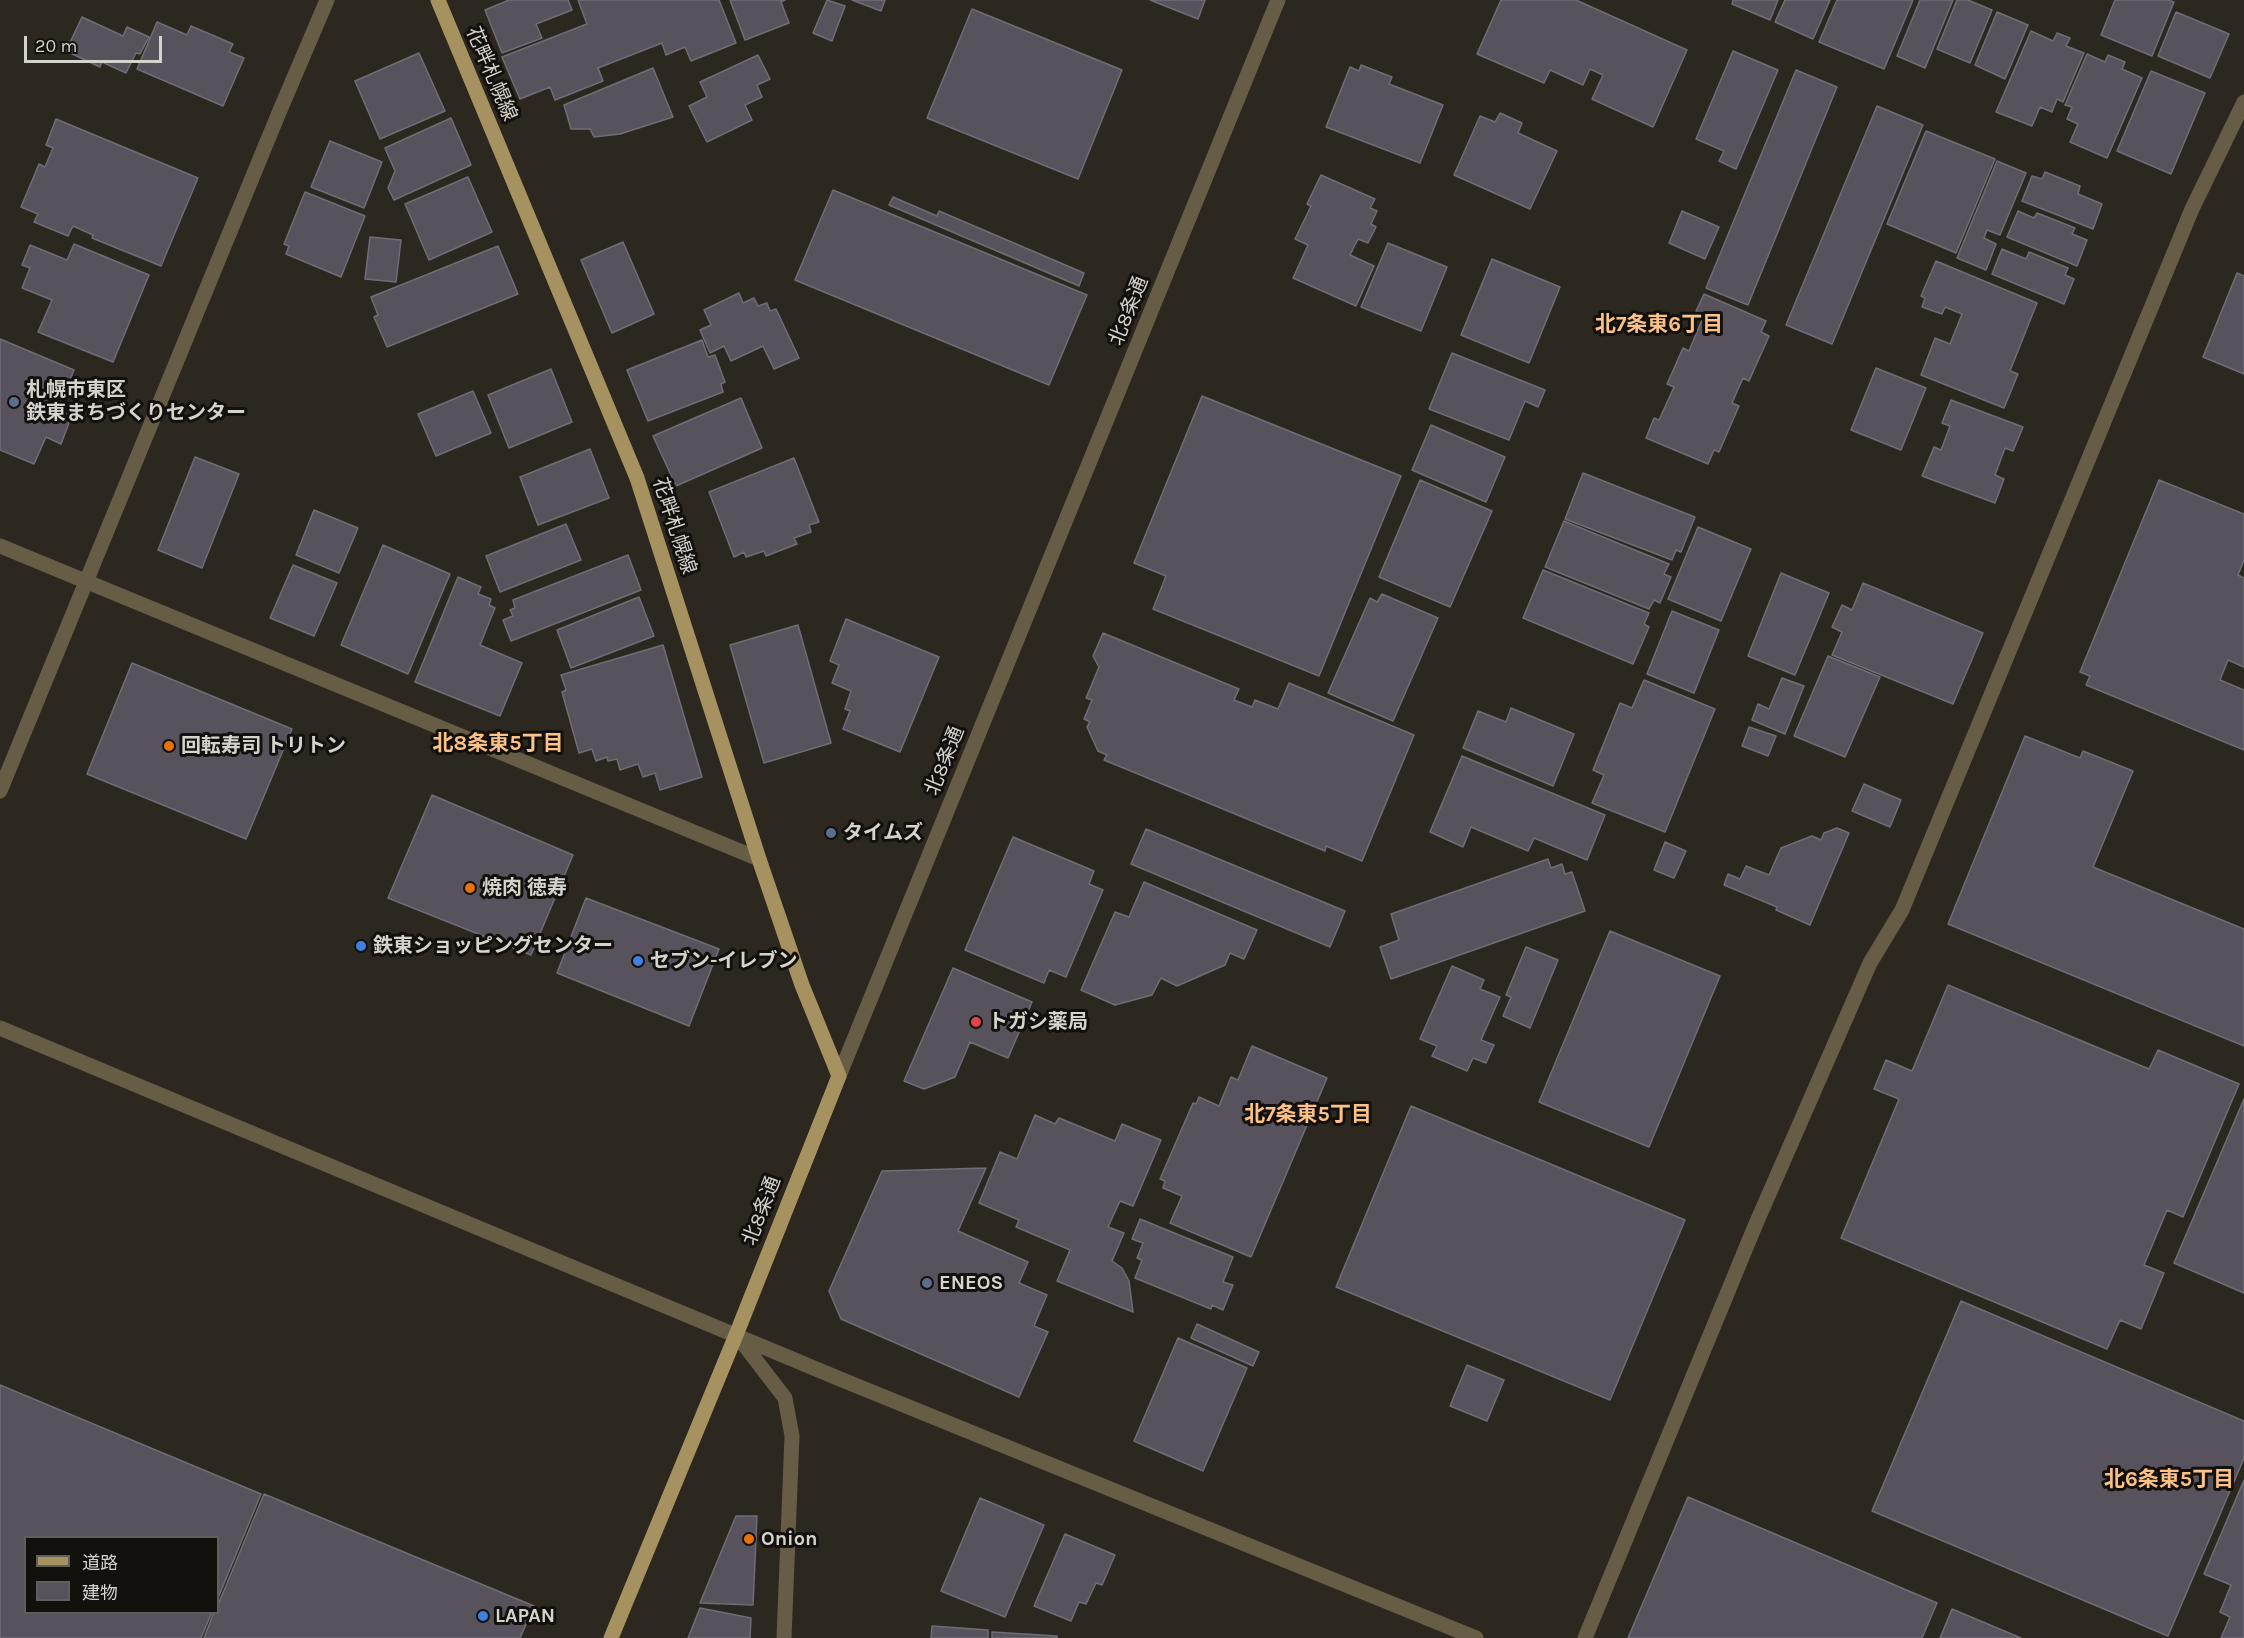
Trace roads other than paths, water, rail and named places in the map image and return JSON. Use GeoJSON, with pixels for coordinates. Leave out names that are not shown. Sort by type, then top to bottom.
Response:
{"type":"FeatureCollection","features":[{"type":"Feature","properties":{"kind":"main road","name":"花畔札幌線"},"geometry":{"type":"LineString","coordinates":[[439,0],[637,478],[759,859],[802,985],[839,1076]]}},
{"type":"Feature","properties":{"kind":"main road","name":"北8条通"},"geometry":{"type":"LineString","coordinates":[[611,1638],[736,1335],[839,1076]]}},
{"type":"Feature","properties":{"kind":"street"},"geometry":{"type":"LineString","coordinates":[[0,791],[327,0]]}},
{"type":"Feature","properties":{"kind":"street","name":"北8条通"},"geometry":{"type":"LineString","coordinates":[[839,1076],[1278,0]]}},
{"type":"Feature","properties":{"kind":"street"},"geometry":{"type":"LineString","coordinates":[[1585,1638],[1755,1226],[1870,963],[1902,910],[2192,209],[2244,102]]}},
{"type":"Feature","properties":{"kind":"street"},"geometry":{"type":"LineString","coordinates":[[0,546],[759,859]]}},
{"type":"Feature","properties":{"kind":"street"},"geometry":{"type":"LineString","coordinates":[[0,1028],[851,1383],[1476,1638]]}},
{"type":"Feature","properties":{"kind":"street"},"geometry":{"type":"LineString","coordinates":[[736,1335],[785,1398],[792,1436],[784,1638]]}},
{"type":"Feature","properties":{"kind":"place","name":"札幌市東区 鉄東まちづくりセンター"},"geometry":{"type":"Point","coordinates":[14,402]}},
{"type":"Feature","properties":{"kind":"place","name":"回転寿司 トリトン"},"geometry":{"type":"Point","coordinates":[169,746]}},
{"type":"Feature","properties":{"kind":"place","name":"タイムズ"},"geometry":{"type":"Point","coordinates":[831,833]}},
{"type":"Feature","properties":{"kind":"place","name":"焼肉 徳寿"},"geometry":{"type":"Point","coordinates":[470,888]}},
{"type":"Feature","properties":{"kind":"place","name":"鉄東ショッピングセンター"},"geometry":{"type":"Point","coordinates":[361,946]}},
{"type":"Feature","properties":{"kind":"place","name":"セブン-イレブン"},"geometry":{"type":"Point","coordinates":[638,961]}},
{"type":"Feature","properties":{"kind":"place","name":"トガシ薬局"},"geometry":{"type":"Point","coordinates":[976,1022]}},
{"type":"Feature","properties":{"kind":"place","name":"ENEOS"},"geometry":{"type":"Point","coordinates":[927,1283]}},
{"type":"Feature","properties":{"kind":"place","name":"Onion"},"geometry":{"type":"Point","coordinates":[749,1539]}},
{"type":"Feature","properties":{"kind":"place","name":"LAPAN"},"geometry":{"type":"Point","coordinates":[483,1616]}},
{"type":"Feature","properties":{"kind":"district","name":"北7条東6丁目"},"geometry":{"type":"Point","coordinates":[1659,325]}},
{"type":"Feature","properties":{"kind":"district","name":"北8条東5丁目"},"geometry":{"type":"Point","coordinates":[498,744]}},
{"type":"Feature","properties":{"kind":"district","name":"北7条東5丁目"},"geometry":{"type":"Point","coordinates":[1308,1115]}},
{"type":"Feature","properties":{"kind":"district","name":"北6条東5丁目"},"geometry":{"type":"Point","coordinates":[2169,1480]}}]}
